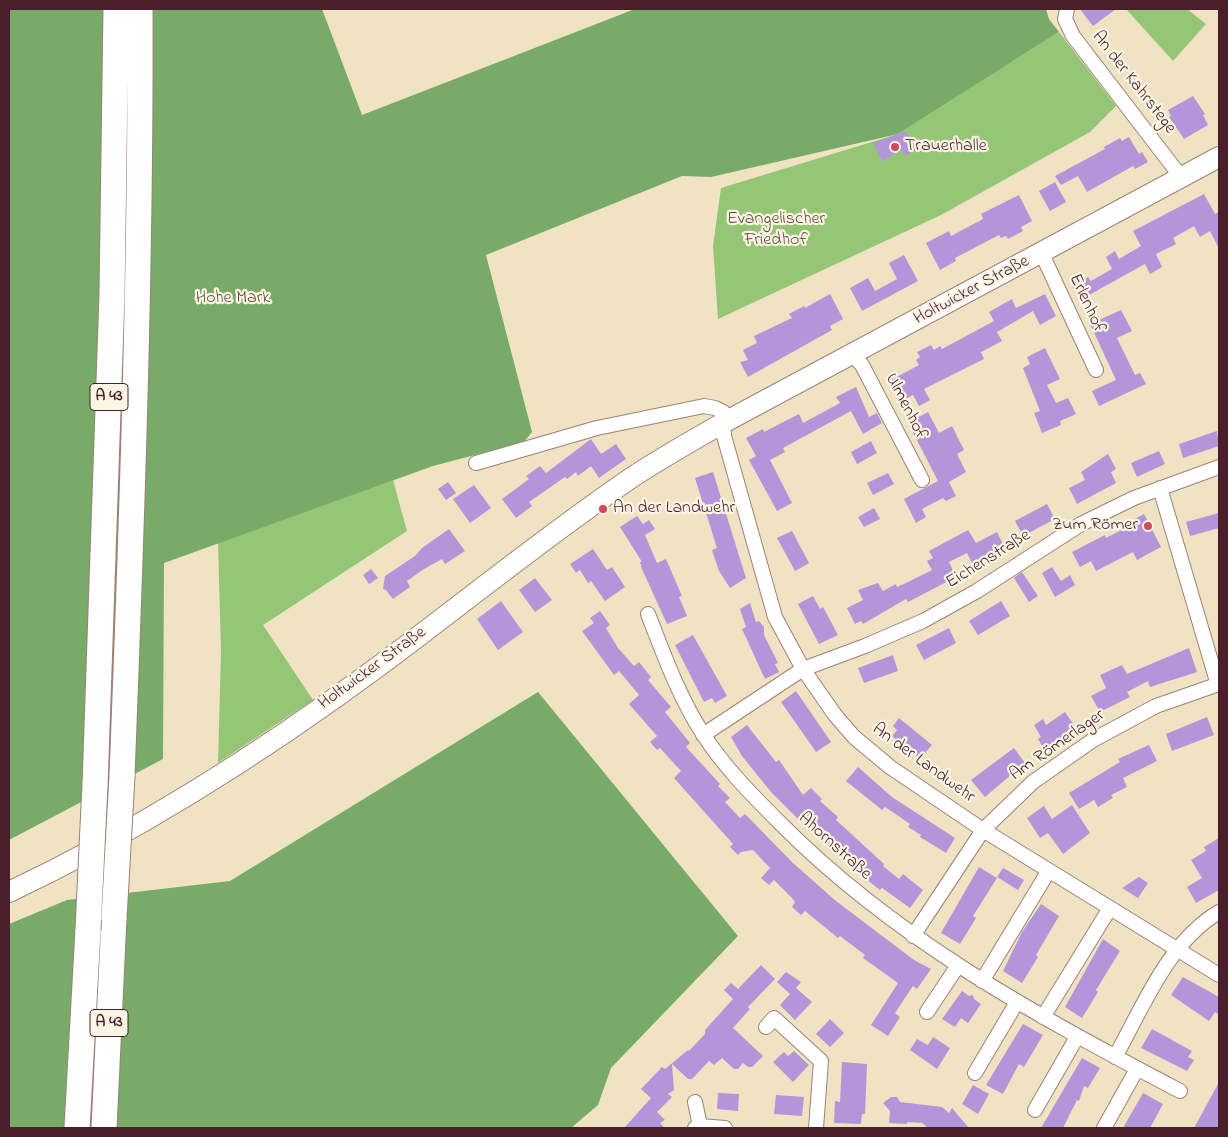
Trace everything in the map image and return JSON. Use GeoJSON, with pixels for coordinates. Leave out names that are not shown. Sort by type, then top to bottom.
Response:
{"type":"FeatureCollection","features":[{"type":"Feature","properties":{"kind":"highway","name":"A 43"},"geometry":{"type":"LineString","coordinates":[[77,1128],[95,785],[112,324],[116,9]]}},
{"type":"Feature","properties":{"kind":"highway","name":"A 43"},"geometry":{"type":"LineString","coordinates":[[104,1128],[122,776],[135,418],[140,147],[140,9]]}},
{"type":"Feature","properties":{"kind":"street","name":"An der Kahrstege"},"geometry":{"type":"LineString","coordinates":[[1067,9],[1065,19],[1073,36],[1182,177]]}},
{"type":"Feature","properties":{"kind":"street","name":"Holtwicker Straße"},"geometry":{"type":"LineString","coordinates":[[9,892],[177,802],[294,726],[598,502],[654,463],[723,423],[1042,254],[1219,157]]}},
{"type":"Feature","properties":{"kind":"street","name":"Erlenhof"},"geometry":{"type":"LineString","coordinates":[[1042,254],[1096,370]]}},
{"type":"Feature","properties":{"kind":"street","name":"Ulmenhof"},"geometry":{"type":"LineString","coordinates":[[852,354],[862,365],[922,480]]}},
{"type":"Feature","properties":{"kind":"street"},"geometry":{"type":"LineString","coordinates":[[476,463],[597,428],[704,406],[723,412],[723,423]]}},
{"type":"Feature","properties":{"kind":"street","name":"An der Landwehr"},"geometry":{"type":"LineString","coordinates":[[723,423],[724,436],[775,617],[803,669],[835,716],[854,737],[890,767],[983,830],[1048,872],[1219,975]]}},
{"type":"Feature","properties":{"kind":"street","name":"Eichenstraße"},"geometry":{"type":"LineString","coordinates":[[803,669],[922,621],[977,591],[1081,524],[1134,498],[1219,466]]}},
{"type":"Feature","properties":{"kind":"street"},"geometry":{"type":"LineString","coordinates":[[1160,488],[1218,684]]}},
{"type":"Feature","properties":{"kind":"street","name":"Ahornstraße"},"geometry":{"type":"LineString","coordinates":[[648,614],[672,677],[704,735],[746,788],[808,852],[913,936],[957,967],[1077,1037],[1180,1091]]}},
{"type":"Feature","properties":{"kind":"street"},"geometry":{"type":"LineString","coordinates":[[704,735],[803,669]]}},
{"type":"Feature","properties":{"kind":"street","name":"Am Römerlager"},"geometry":{"type":"LineString","coordinates":[[983,830],[1033,782],[1093,740],[1156,706],[1218,684]]}},
{"type":"Feature","properties":{"kind":"street"},"geometry":{"type":"LineString","coordinates":[[913,936],[983,830]]}},
{"type":"Feature","properties":{"kind":"street"},"geometry":{"type":"LineString","coordinates":[[982,981],[1048,872]]}},
{"type":"Feature","properties":{"kind":"street"},"geometry":{"type":"LineString","coordinates":[[1043,1017],[1110,908]]}},
{"type":"Feature","properties":{"kind":"street"},"geometry":{"type":"LineString","coordinates":[[1115,1057],[1176,948],[1205,920],[1219,912]]}},
{"type":"Feature","properties":{"kind":"street"},"geometry":{"type":"LineString","coordinates":[[927,1012],[957,967]]}},
{"type":"Feature","properties":{"kind":"street"},"geometry":{"type":"LineString","coordinates":[[975,1073],[1017,1002]]}},
{"type":"Feature","properties":{"kind":"street"},"geometry":{"type":"LineString","coordinates":[[766,1027],[774,1018],[821,1061],[816,1128]]}},
{"type":"Feature","properties":{"kind":"street"},"geometry":{"type":"LineString","coordinates":[[1035,1110],[1077,1037]]}},
{"type":"Feature","properties":{"kind":"street"},"geometry":{"type":"LineString","coordinates":[[1104,1128],[1138,1069]]}},
{"type":"Feature","properties":{"kind":"street"},"geometry":{"type":"LineString","coordinates":[[695,1102],[697,1127],[725,1128]]}},
{"type":"Feature","properties":{"kind":"green space","name":"Hohe Mark"},"geometry":{"type":"Polygon","coordinates":[[[9,9],[322,9],[362,115],[635,9],[1046,9],[1049,19],[1059,32],[898,134],[711,177],[682,176],[486,255],[532,432],[524,442],[433,466],[164,563],[163,759],[9,840],[9,9]]]}},
{"type":"Feature","properties":{"kind":"green space"},"geometry":{"type":"Polygon","coordinates":[[[1126,9],[1187,9],[1206,24],[1173,61],[1126,9]]]}},
{"type":"Feature","properties":{"kind":"green space","name":"Evangelischer Friedhof"},"geometry":{"type":"Polygon","coordinates":[[[1059,32],[1116,106],[1090,132],[941,215],[718,319],[713,246],[721,188],[898,134],[1059,32]]]}},
{"type":"Feature","properties":{"kind":"green space"},"geometry":{"type":"Polygon","coordinates":[[[393,480],[407,531],[263,625],[313,700],[218,763],[221,652],[218,543],[393,480]]]}},
{"type":"Feature","properties":{"kind":"green space"},"geometry":{"type":"Polygon","coordinates":[[[538,692],[738,936],[611,1068],[598,1105],[571,1128],[9,1128],[9,924],[67,900],[230,881],[538,692]]]}},
{"type":"Feature","properties":{"kind":"building"},"geometry":{"type":"Polygon","coordinates":[[[1080,9],[1116,9],[1093,26],[1080,9]]]}},
{"type":"Feature","properties":{"kind":"building"},"geometry":{"type":"Polygon","coordinates":[[[1193,96],[1205,114],[1203,115],[1208,125],[1184,139],[1169,117],[1171,116],[1168,110],[1193,96]]]}},
{"type":"Feature","properties":{"kind":"building","name":"Trauerhalle"},"geometry":{"type":"Polygon","coordinates":[[[906,131],[917,150],[905,156],[902,150],[882,161],[873,143],[906,131]]]}},
{"type":"Feature","properties":{"kind":"building"},"geometry":{"type":"Polygon","coordinates":[[[1129,137],[1139,154],[1142,152],[1148,162],[1135,169],[1133,166],[1087,192],[1078,176],[1061,185],[1055,176],[1105,149],[1104,147],[1120,138],[1122,141],[1129,137]]]}},
{"type":"Feature","properties":{"kind":"building"},"geometry":{"type":"Polygon","coordinates":[[[1055,182],[1066,202],[1050,211],[1039,191],[1055,182]]]}},
{"type":"Feature","properties":{"kind":"building"},"geometry":{"type":"Polygon","coordinates":[[[1204,194],[1215,214],[1219,212],[1219,249],[1210,231],[1200,237],[1194,226],[1173,238],[1176,244],[1156,254],[1162,267],[1150,274],[1145,264],[1080,300],[1072,286],[1088,277],[1091,281],[1112,269],[1106,257],[1115,251],[1119,259],[1141,246],[1133,231],[1204,194]]]}},
{"type":"Feature","properties":{"kind":"building"},"geometry":{"type":"Polygon","coordinates":[[[1019,195],[1032,221],[1021,227],[1023,231],[1008,239],[1006,236],[1001,238],[999,235],[955,258],[956,261],[940,270],[926,243],[949,231],[951,236],[983,219],[981,214],[1019,195]]]}},
{"type":"Feature","properties":{"kind":"building"},"geometry":{"type":"Polygon","coordinates":[[[904,255],[918,281],[862,311],[850,288],[868,278],[875,291],[897,279],[889,263],[904,255]]]}},
{"type":"Feature","properties":{"kind":"building"},"geometry":{"type":"Polygon","coordinates":[[[830,294],[843,319],[830,326],[832,330],[748,377],[740,362],[748,360],[743,350],[757,343],[754,336],[792,318],[789,314],[804,306],[805,308],[830,294]]]}},
{"type":"Feature","properties":{"kind":"building"},"geometry":{"type":"Polygon","coordinates":[[[1045,294],[1056,316],[1040,325],[1033,311],[997,332],[1002,341],[981,352],[984,359],[924,389],[930,400],[919,406],[913,395],[900,402],[889,381],[919,365],[916,360],[920,357],[917,352],[931,345],[934,350],[940,346],[942,349],[994,321],[989,312],[1012,299],[1016,308],[1045,294]]]}},
{"type":"Feature","properties":{"kind":"building"},"geometry":{"type":"Polygon","coordinates":[[[1121,310],[1132,331],[1117,338],[1135,375],[1140,373],[1146,384],[1099,406],[1092,391],[1116,380],[1090,324],[1121,310]]]}},
{"type":"Feature","properties":{"kind":"building"},"geometry":{"type":"Polygon","coordinates":[[[1045,348],[1060,379],[1047,385],[1056,403],[1068,398],[1076,414],[1060,421],[1061,425],[1042,433],[1034,413],[1040,411],[1023,368],[1030,364],[1027,357],[1045,348]]]}},
{"type":"Feature","properties":{"kind":"building"},"geometry":{"type":"Polygon","coordinates":[[[856,387],[869,417],[877,413],[882,423],[863,434],[851,411],[783,448],[785,452],[770,460],[792,503],[777,511],[749,460],[756,456],[746,438],[763,429],[764,432],[799,414],[803,423],[840,403],[836,397],[856,387]]]}},
{"type":"Feature","properties":{"kind":"building"},"geometry":{"type":"Polygon","coordinates":[[[928,412],[939,433],[952,426],[964,450],[957,454],[966,472],[949,482],[956,496],[946,501],[943,498],[922,509],[926,517],[916,523],[904,499],[938,481],[908,423],[928,412]]]}},
{"type":"Feature","properties":{"kind":"building"},"geometry":{"type":"Polygon","coordinates":[[[1217,431],[1219,446],[1183,458],[1179,444],[1217,431]]]}},
{"type":"Feature","properties":{"kind":"building"},"geometry":{"type":"Polygon","coordinates":[[[591,439],[601,454],[616,444],[626,459],[599,478],[591,466],[578,476],[576,472],[567,479],[565,477],[529,502],[532,506],[516,518],[502,499],[529,479],[526,476],[540,466],[546,473],[591,439]]]}},
{"type":"Feature","properties":{"kind":"building"},"geometry":{"type":"Polygon","coordinates":[[[871,441],[877,453],[857,464],[851,452],[871,441]]]}},
{"type":"Feature","properties":{"kind":"building"},"geometry":{"type":"Polygon","coordinates":[[[1159,451],[1165,464],[1137,477],[1131,463],[1159,451]]]}},
{"type":"Feature","properties":{"kind":"building"},"geometry":{"type":"Polygon","coordinates":[[[1108,454],[1116,469],[1111,472],[1116,483],[1077,504],[1069,488],[1085,480],[1081,472],[1108,454]]]}},
{"type":"Feature","properties":{"kind":"building"},"geometry":{"type":"Polygon","coordinates":[[[713,472],[746,578],[730,588],[719,571],[712,550],[717,548],[695,478],[713,472]]]}},
{"type":"Feature","properties":{"kind":"building"},"geometry":{"type":"Polygon","coordinates":[[[888,473],[894,484],[873,495],[867,483],[888,473]]]}},
{"type":"Feature","properties":{"kind":"building"},"geometry":{"type":"Polygon","coordinates":[[[448,482],[456,493],[446,500],[438,489],[448,482]]]}},
{"type":"Feature","properties":{"kind":"building"},"geometry":{"type":"Polygon","coordinates":[[[474,485],[491,508],[470,523],[453,499],[474,485]]]}},
{"type":"Feature","properties":{"kind":"building"},"geometry":{"type":"Polygon","coordinates":[[[1047,504],[1055,519],[1023,536],[1015,521],[1047,504]]]}},
{"type":"Feature","properties":{"kind":"building"},"geometry":{"type":"Polygon","coordinates":[[[874,508],[880,519],[864,527],[858,517],[874,508]]]}},
{"type":"Feature","properties":{"kind":"building"},"geometry":{"type":"Polygon","coordinates":[[[1219,513],[1219,528],[1190,536],[1186,522],[1219,513]]]}},
{"type":"Feature","properties":{"kind":"building"},"geometry":{"type":"Polygon","coordinates":[[[1144,514],[1161,547],[1137,560],[1133,552],[1096,571],[1091,561],[1080,567],[1072,552],[1105,535],[1106,538],[1129,526],[1127,523],[1144,514]]]}},
{"type":"Feature","properties":{"kind":"building"},"geometry":{"type":"Polygon","coordinates":[[[637,516],[643,524],[649,520],[655,529],[645,535],[657,563],[666,559],[682,596],[679,597],[687,616],[667,624],[642,569],[640,562],[642,562],[620,527],[637,516]]]}},
{"type":"Feature","properties":{"kind":"building"},"geometry":{"type":"Polygon","coordinates":[[[449,529],[465,551],[445,564],[442,559],[424,569],[407,581],[410,587],[393,599],[383,589],[385,576],[415,556],[422,548],[449,529]]]}},
{"type":"Feature","properties":{"kind":"building"},"geometry":{"type":"Polygon","coordinates":[[[968,530],[976,543],[997,532],[1005,548],[973,565],[967,553],[949,562],[956,577],[908,602],[906,599],[863,624],[861,621],[855,624],[847,608],[863,600],[858,590],[878,583],[883,591],[896,584],[897,587],[932,570],[927,561],[933,558],[929,551],[968,530]]]}},
{"type":"Feature","properties":{"kind":"building"},"geometry":{"type":"Polygon","coordinates":[[[792,531],[809,563],[795,571],[777,538],[792,531]]]}},
{"type":"Feature","properties":{"kind":"building"},"geometry":{"type":"Polygon","coordinates":[[[593,549],[607,570],[612,567],[625,587],[605,601],[591,581],[588,583],[580,570],[576,573],[570,564],[593,549]]]}},
{"type":"Feature","properties":{"kind":"building"},"geometry":{"type":"Polygon","coordinates":[[[1052,567],[1061,581],[1070,575],[1075,585],[1055,597],[1042,573],[1052,567]]]}},
{"type":"Feature","properties":{"kind":"building"},"geometry":{"type":"Polygon","coordinates":[[[371,569],[378,578],[369,584],[363,575],[371,569]]]}},
{"type":"Feature","properties":{"kind":"building"},"geometry":{"type":"Polygon","coordinates":[[[1022,572],[1038,596],[1029,602],[1014,578],[1022,572]]]}},
{"type":"Feature","properties":{"kind":"building"},"geometry":{"type":"Polygon","coordinates":[[[535,578],[552,600],[535,612],[519,590],[535,578]]]}},
{"type":"Feature","properties":{"kind":"building"},"geometry":{"type":"Polygon","coordinates":[[[813,596],[820,609],[823,607],[838,635],[819,644],[798,604],[813,596]]]}},
{"type":"Feature","properties":{"kind":"building"},"geometry":{"type":"Polygon","coordinates":[[[501,601],[523,632],[498,650],[477,619],[501,601]]]}},
{"type":"Feature","properties":{"kind":"building"},"geometry":{"type":"Polygon","coordinates":[[[1001,601],[1010,616],[978,635],[969,621],[1001,601]]]}},
{"type":"Feature","properties":{"kind":"building"},"geometry":{"type":"Polygon","coordinates":[[[750,603],[756,622],[759,621],[764,627],[764,635],[778,663],[775,664],[779,672],[765,679],[742,629],[746,627],[740,609],[750,603]]]}},
{"type":"Feature","properties":{"kind":"building"},"geometry":{"type":"Polygon","coordinates":[[[600,611],[610,625],[606,628],[618,648],[634,666],[639,662],[651,677],[648,680],[671,707],[665,712],[690,743],[686,747],[720,784],[718,786],[730,798],[725,802],[740,818],[745,814],[793,863],[836,901],[914,960],[931,969],[917,989],[913,986],[895,1013],[900,1017],[888,1036],[871,1025],[898,983],[863,958],[865,955],[840,936],[838,938],[805,911],[801,915],[792,907],[795,902],[774,880],[769,885],[761,878],[770,868],[753,850],[741,852],[738,855],[730,847],[733,844],[674,778],[681,771],[660,748],[657,750],[650,742],[657,736],[629,704],[639,695],[619,671],[614,675],[582,631],[594,623],[590,618],[600,611]]]}},
{"type":"Feature","properties":{"kind":"building"},"geometry":{"type":"Polygon","coordinates":[[[949,628],[956,643],[924,660],[916,645],[949,628]]]}},
{"type":"Feature","properties":{"kind":"building"},"geometry":{"type":"Polygon","coordinates":[[[693,635],[727,696],[715,703],[712,698],[704,702],[675,645],[693,635]]]}},
{"type":"Feature","properties":{"kind":"building"},"geometry":{"type":"Polygon","coordinates":[[[1189,648],[1197,672],[1150,687],[1148,681],[1127,692],[1130,697],[1100,712],[1091,696],[1106,688],[1100,675],[1122,665],[1127,674],[1189,648]]]}},
{"type":"Feature","properties":{"kind":"building"},"geometry":{"type":"Polygon","coordinates":[[[893,655],[898,671],[864,683],[858,668],[893,655]]]}},
{"type":"Feature","properties":{"kind":"building"},"geometry":{"type":"Polygon","coordinates":[[[796,691],[831,742],[816,752],[781,702],[796,691]]]}},
{"type":"Feature","properties":{"kind":"building"},"geometry":{"type":"Polygon","coordinates":[[[1065,712],[1076,728],[1044,749],[1038,739],[1041,737],[1034,725],[1043,719],[1046,725],[1065,712]]]}},
{"type":"Feature","properties":{"kind":"building"},"geometry":{"type":"Polygon","coordinates":[[[1207,717],[1214,735],[1172,751],[1166,734],[1207,717]]]}},
{"type":"Feature","properties":{"kind":"building"},"geometry":{"type":"Polygon","coordinates":[[[899,718],[932,745],[920,759],[892,736],[897,730],[893,726],[899,718]]]}},
{"type":"Feature","properties":{"kind":"building"},"geometry":{"type":"Polygon","coordinates":[[[747,725],[776,762],[779,760],[803,795],[811,788],[822,799],[820,801],[838,817],[836,820],[884,864],[883,866],[899,879],[903,874],[923,890],[910,908],[882,888],[880,890],[851,867],[856,860],[837,843],[832,850],[818,838],[824,831],[806,815],[800,821],[771,792],[742,756],[731,737],[747,725]]]}},
{"type":"Feature","properties":{"kind":"building"},"geometry":{"type":"Polygon","coordinates":[[[1149,745],[1157,761],[1123,778],[1127,787],[1111,795],[1113,798],[1098,807],[1094,800],[1079,809],[1069,793],[1120,762],[1118,759],[1149,745]]]}},
{"type":"Feature","properties":{"kind":"building"},"geometry":{"type":"Polygon","coordinates":[[[1014,748],[1025,763],[985,797],[971,780],[1014,748]]]}},
{"type":"Feature","properties":{"kind":"building"},"geometry":{"type":"Polygon","coordinates":[[[858,767],[892,797],[955,838],[946,853],[920,837],[921,835],[908,827],[910,824],[897,815],[885,807],[882,810],[846,781],[858,767]]]}},
{"type":"Feature","properties":{"kind":"building"},"geometry":{"type":"Polygon","coordinates":[[[1072,805],[1090,833],[1063,854],[1048,833],[1040,838],[1027,818],[1044,806],[1052,819],[1072,805]]]}},
{"type":"Feature","properties":{"kind":"building"},"geometry":{"type":"Polygon","coordinates":[[[1219,838],[1219,890],[1196,903],[1187,887],[1202,878],[1191,860],[1206,851],[1204,847],[1219,838]]]}},
{"type":"Feature","properties":{"kind":"building"},"geometry":{"type":"Polygon","coordinates":[[[979,867],[997,878],[973,916],[976,918],[960,944],[941,933],[979,867]]]}},
{"type":"Feature","properties":{"kind":"building"},"geometry":{"type":"Polygon","coordinates":[[[1003,868],[1024,880],[1018,890],[997,877],[1003,868]]]}},
{"type":"Feature","properties":{"kind":"building"},"geometry":{"type":"Polygon","coordinates":[[[1139,877],[1148,883],[1138,898],[1122,888],[1139,877]]]}},
{"type":"Feature","properties":{"kind":"building"},"geometry":{"type":"Polygon","coordinates":[[[1041,904],[1059,916],[1022,983],[1003,971],[1022,932],[1041,904]]]}},
{"type":"Feature","properties":{"kind":"building"},"geometry":{"type":"Polygon","coordinates":[[[1103,939],[1120,951],[1096,990],[1098,992],[1082,1018],[1065,1007],[1103,939]]]}},
{"type":"Feature","properties":{"kind":"building"},"geometry":{"type":"Polygon","coordinates":[[[761,965],[775,979],[748,1007],[750,1009],[733,1028],[763,1056],[752,1067],[748,1067],[743,1063],[738,1069],[734,1069],[722,1058],[714,1065],[709,1061],[692,1079],[688,1079],[672,1064],[674,1090],[668,1094],[672,1097],[657,1112],[665,1120],[660,1123],[665,1128],[624,1128],[651,1098],[641,1089],[662,1067],[665,1069],[689,1051],[733,999],[724,990],[731,983],[738,989],[761,965]]]}},
{"type":"Feature","properties":{"kind":"building"},"geometry":{"type":"Polygon","coordinates":[[[786,972],[801,982],[796,988],[812,1002],[795,1020],[780,1005],[790,994],[777,982],[786,972]]]}},
{"type":"Feature","properties":{"kind":"building"},"geometry":{"type":"Polygon","coordinates":[[[1183,977],[1219,997],[1219,1015],[1215,1012],[1209,1021],[1171,995],[1183,977]]]}},
{"type":"Feature","properties":{"kind":"building"},"geometry":{"type":"Polygon","coordinates":[[[962,991],[969,996],[973,995],[974,999],[981,1004],[968,1023],[961,1018],[955,1027],[942,1019],[962,991]]]}},
{"type":"Feature","properties":{"kind":"building"},"geometry":{"type":"Polygon","coordinates":[[[830,1019],[844,1033],[830,1047],[816,1034],[830,1019]]]}},
{"type":"Feature","properties":{"kind":"building"},"geometry":{"type":"Polygon","coordinates":[[[1023,1024],[1043,1035],[1024,1067],[1019,1064],[1003,1094],[986,1085],[1023,1024]]]}},
{"type":"Feature","properties":{"kind":"building"},"geometry":{"type":"Polygon","coordinates":[[[1152,1029],[1192,1051],[1188,1057],[1194,1060],[1187,1071],[1141,1048],[1152,1029]]]}},
{"type":"Feature","properties":{"kind":"building"},"geometry":{"type":"Polygon","coordinates":[[[933,1037],[950,1048],[937,1069],[910,1050],[917,1039],[928,1045],[933,1037]]]}},
{"type":"Feature","properties":{"kind":"building"},"geometry":{"type":"Polygon","coordinates":[[[794,1051],[809,1065],[793,1082],[773,1062],[784,1052],[788,1056],[794,1051]]]}},
{"type":"Feature","properties":{"kind":"building"},"geometry":{"type":"Polygon","coordinates":[[[1082,1058],[1100,1068],[1088,1088],[1084,1086],[1079,1101],[1077,1100],[1063,1128],[1041,1128],[1082,1058]]]}},
{"type":"Feature","properties":{"kind":"building"},"geometry":{"type":"Polygon","coordinates":[[[842,1062],[867,1064],[865,1114],[862,1114],[861,1124],[834,1123],[835,1101],[840,1102],[842,1062]]]}},
{"type":"Feature","properties":{"kind":"building"},"geometry":{"type":"Polygon","coordinates":[[[1219,1082],[1219,1128],[1194,1128],[1206,1106],[1219,1082]]]}},
{"type":"Feature","properties":{"kind":"building"},"geometry":{"type":"Polygon","coordinates":[[[973,1085],[989,1094],[978,1114],[962,1104],[973,1085]]]}},
{"type":"Feature","properties":{"kind":"building"},"geometry":{"type":"Polygon","coordinates":[[[718,1093],[739,1094],[738,1111],[717,1109],[718,1093]]]}},
{"type":"Feature","properties":{"kind":"building"},"geometry":{"type":"Polygon","coordinates":[[[1143,1093],[1163,1104],[1150,1128],[1123,1128],[1143,1093]]]}},
{"type":"Feature","properties":{"kind":"building"},"geometry":{"type":"Polygon","coordinates":[[[776,1095],[804,1097],[802,1116],[774,1114],[776,1095]]]}},
{"type":"Feature","properties":{"kind":"building"},"geometry":{"type":"Polygon","coordinates":[[[891,1097],[897,1097],[900,1102],[942,1107],[949,1113],[952,1108],[969,1128],[928,1128],[922,1123],[889,1123],[890,1111],[883,1103],[891,1097]]]}},
{"type":"Feature","properties":{"kind":"place","name":"Trauerhalle"},"geometry":{"type":"Point","coordinates":[895,147]}},
{"type":"Feature","properties":{"kind":"place","name":"An der Landwehr"},"geometry":{"type":"Point","coordinates":[603,509]}},
{"type":"Feature","properties":{"kind":"place","name":"Zum Römer"},"geometry":{"type":"Point","coordinates":[1148,526]}}]}
